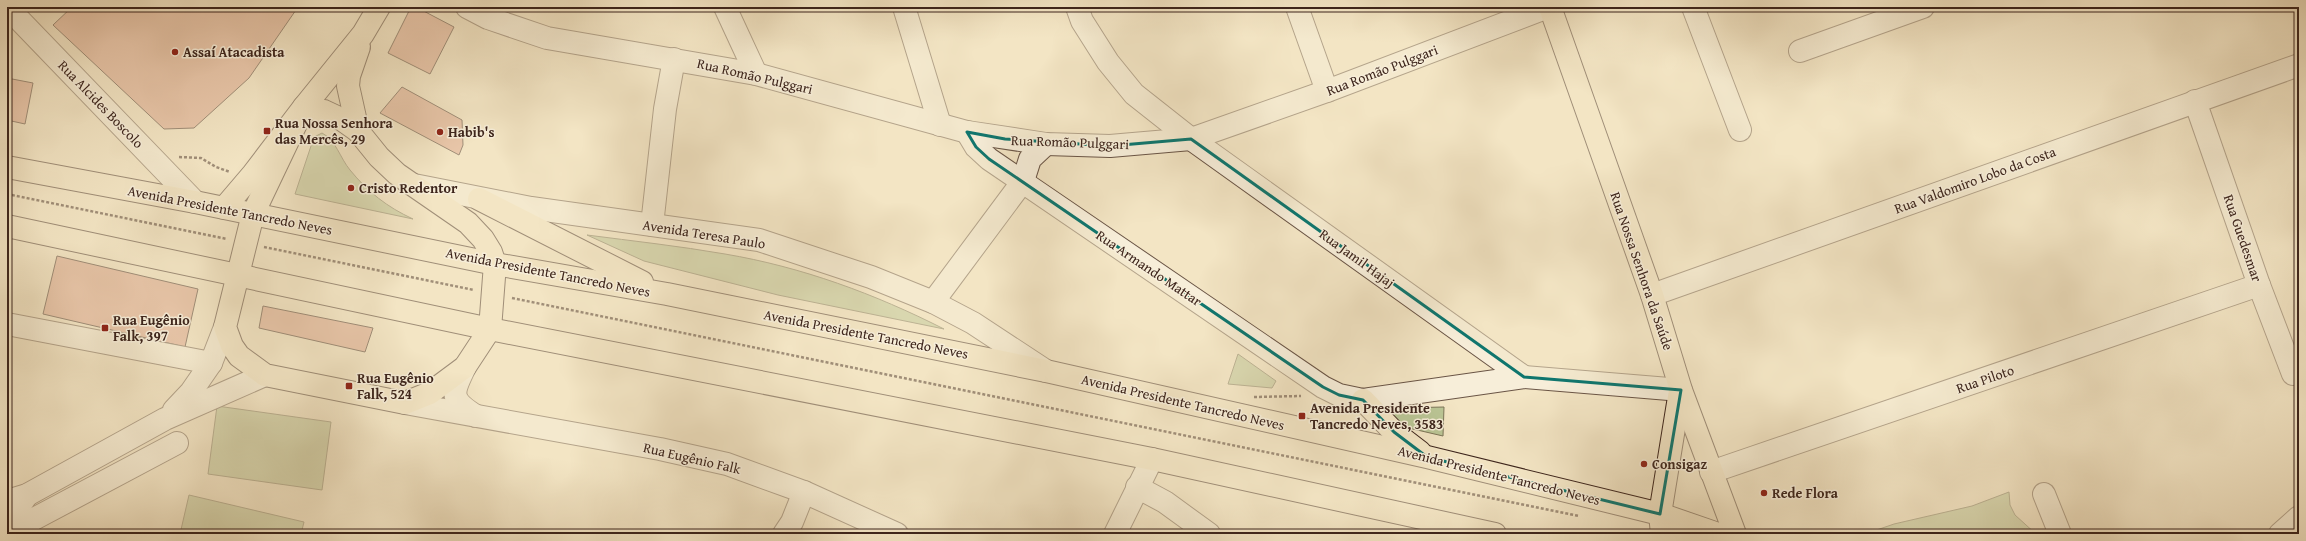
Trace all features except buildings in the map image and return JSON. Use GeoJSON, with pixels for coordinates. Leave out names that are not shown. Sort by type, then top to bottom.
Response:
{"type":"FeatureCollection","features":[{"type":"Feature","properties":{"kind":"main road"},"geometry":{"type":"LineString","coordinates":[[224,208],[249,179],[304,107],[363,34],[379,7]]}},
{"type":"Feature","properties":{"kind":"main road","name":"Rua Nossa Senhora da Saúde"},"geometry":{"type":"LineString","coordinates":[[1549,7],[1652,295],[1681,390],[1735,534]]}},
{"type":"Feature","properties":{"kind":"main road","name":"Avenida Teresa Paulo"},"geometry":{"type":"LineString","coordinates":[[358,131],[349,97],[349,76],[363,34]]}},
{"type":"Feature","properties":{"kind":"main road"},"geometry":{"type":"LineString","coordinates":[[225,327],[253,214],[304,107]]}},
{"type":"Feature","properties":{"kind":"main road","name":"Avenida Teresa Paulo"},"geometry":{"type":"LineString","coordinates":[[304,107],[324,111],[341,119],[358,131],[379,157],[397,174],[414,185]]}},
{"type":"Feature","properties":{"kind":"main road","name":"Avenida Presidente Tancredo Neves"},"geometry":{"type":"LineString","coordinates":[[7,167],[195,202],[495,264],[667,294],[1046,371],[1428,457],[1661,524],[1718,534]]}},
{"type":"Feature","properties":{"kind":"main road"},"geometry":{"type":"LineString","coordinates":[[405,403],[435,390],[465,367],[490,330],[495,264],[491,252],[483,239],[468,223],[414,185]]}},
{"type":"Feature","properties":{"kind":"main road"},"geometry":{"type":"LineString","coordinates":[[479,199],[667,294]]}},
{"type":"Feature","properties":{"kind":"main road"},"geometry":{"type":"LineString","coordinates":[[7,226],[237,274],[490,330],[1152,459],[1494,534]]}},
{"type":"Feature","properties":{"kind":"main road","name":"Rua Eugênio Falk"},"geometry":{"type":"LineString","coordinates":[[225,327],[232,346],[239,356],[265,375],[405,403]]}},
{"type":"Feature","properties":{"kind":"main road"},"geometry":{"type":"LineString","coordinates":[[1661,524],[1681,390]]}},
{"type":"Feature","properties":{"kind":"main road"},"geometry":{"type":"LineString","coordinates":[[1364,400],[1394,432],[1428,457]]}},
{"type":"Feature","properties":{"kind":"street","name":"Rua Alcides Boscolo"},"geometry":{"type":"LineString","coordinates":[[7,7],[195,202]]}},
{"type":"Feature","properties":{"kind":"street","name":"Rua Romão Pulggari"},"geometry":{"type":"LineString","coordinates":[[467,7],[488,18],[547,38],[756,74],[967,132],[1046,144],[1110,146],[1191,139],[1327,91],[1549,7]]}},
{"type":"Feature","properties":{"kind":"street"},"geometry":{"type":"LineString","coordinates":[[725,7],[756,74]]}},
{"type":"Feature","properties":{"kind":"street"},"geometry":{"type":"LineString","coordinates":[[904,7],[940,125]]}},
{"type":"Feature","properties":{"kind":"street","name":"Rua Jamil Hajaj"},"geometry":{"type":"LineString","coordinates":[[1077,7],[1082,21],[1108,62],[1134,94],[1191,139],[1524,378]]}},
{"type":"Feature","properties":{"kind":"street"},"geometry":{"type":"LineString","coordinates":[[1297,7],[1327,91]]}},
{"type":"Feature","properties":{"kind":"street"},"geometry":{"type":"LineString","coordinates":[[1693,7],[1740,130]]}},
{"type":"Feature","properties":{"kind":"street"},"geometry":{"type":"LineString","coordinates":[[1800,51],[1923,7]]}},
{"type":"Feature","properties":{"kind":"street"},"geometry":{"type":"LineString","coordinates":[[652,225],[665,109],[674,59]]}},
{"type":"Feature","properties":{"kind":"street","name":"Rua Valdomiro Lobo da Costa"},"geometry":{"type":"LineString","coordinates":[[1652,295],[2299,65]]}},
{"type":"Feature","properties":{"kind":"street","name":"Rua Guedesmar"},"geometry":{"type":"LineString","coordinates":[[2196,101],[2259,285],[2293,374]]}},
{"type":"Feature","properties":{"kind":"street","name":"Rua Armando Mattar"},"geometry":{"type":"LineString","coordinates":[[967,132],[976,147],[989,159],[1323,387],[1339,395],[1364,400],[1524,378],[1681,390]]}},
{"type":"Feature","properties":{"kind":"street"},"geometry":{"type":"LineString","coordinates":[[933,302],[1023,181],[1030,159],[1046,144]]}},
{"type":"Feature","properties":{"kind":"street","name":"Avenida Teresa Paulo"},"geometry":{"type":"LineString","coordinates":[[414,185],[479,199],[759,240],[871,277],[933,302],[973,322],[1046,371]]}},
{"type":"Feature","properties":{"kind":"street","name":"Rua Piloto"},"geometry":{"type":"LineString","coordinates":[[1711,472],[2259,285]]}},
{"type":"Feature","properties":{"kind":"street"},"geometry":{"type":"LineString","coordinates":[[7,324],[212,363]]}},
{"type":"Feature","properties":{"kind":"street"},"geometry":{"type":"LineString","coordinates":[[165,419],[191,392],[212,363],[225,327]]}},
{"type":"Feature","properties":{"kind":"street","name":"Rua Eugênio Falk"},"geometry":{"type":"LineString","coordinates":[[465,367],[455,387],[455,396],[461,407],[477,417]]}},
{"type":"Feature","properties":{"kind":"street"},"geometry":{"type":"LineString","coordinates":[[7,524],[17,498],[165,419],[265,375]]}},
{"type":"Feature","properties":{"kind":"street","name":"Rua Eugênio Falk"},"geometry":{"type":"LineString","coordinates":[[405,403],[698,457],[774,480],[897,534]]}},
{"type":"Feature","properties":{"kind":"street"},"geometry":{"type":"LineString","coordinates":[[21,534],[32,520],[177,443]]}},
{"type":"Feature","properties":{"kind":"street"},"geometry":{"type":"LineString","coordinates":[[1115,534],[1152,459]]}},
{"type":"Feature","properties":{"kind":"street"},"geometry":{"type":"LineString","coordinates":[[1137,487],[1165,502],[1208,534]]}},
{"type":"Feature","properties":{"kind":"street"},"geometry":{"type":"LineString","coordinates":[[784,534],[792,522],[804,492]]}},
{"type":"Feature","properties":{"kind":"street"},"geometry":{"type":"LineString","coordinates":[[2044,494],[2060,534]]}},
{"type":"Feature","properties":{"kind":"street"},"geometry":{"type":"LineString","coordinates":[[2280,534],[2299,517]]}},
{"type":"Feature","properties":{"kind":"path"},"geometry":{"type":"LineString","coordinates":[[154,158],[202,158],[216,167],[249,179]]}},
{"type":"Feature","properties":{"kind":"path"},"geometry":{"type":"LineString","coordinates":[[7,194],[1580,516]]}},
{"type":"Feature","properties":{"kind":"highlighted area"},"geometry":{"type":"Polygon","coordinates":[[[967,132],[1005,139],[1110,146],[1191,139],[1524,377],[1681,390],[1660,514],[1427,457],[1394,432],[1363,400],[1339,395],[1323,387],[989,159],[976,147],[967,132]]]}},
{"type":"Feature","properties":{"kind":"green space"},"geometry":{"type":"Polygon","coordinates":[[[322,133],[331,140],[346,165],[364,185],[386,204],[413,219],[295,194],[314,137],[322,133]]]}},
{"type":"Feature","properties":{"kind":"green space"},"geometry":{"type":"Polygon","coordinates":[[[587,235],[708,251],[782,266],[865,293],[944,329],[778,295],[644,261],[587,235]]]}},
{"type":"Feature","properties":{"kind":"green space"},"geometry":{"type":"Polygon","coordinates":[[[1238,354],[1276,381],[1272,388],[1228,384],[1238,354]]]}},
{"type":"Feature","properties":{"kind":"green space"},"geometry":{"type":"Polygon","coordinates":[[[217,406],[331,422],[322,490],[208,474],[217,406]]]}},
{"type":"Feature","properties":{"kind":"green space"},"geometry":{"type":"Polygon","coordinates":[[[1444,407],[1443,436],[1400,426],[1393,417],[1393,412],[1398,408],[1444,407]]]}},
{"type":"Feature","properties":{"kind":"green space"},"geometry":{"type":"Polygon","coordinates":[[[2009,492],[2010,505],[2015,515],[2036,534],[1865,534],[1894,524],[1972,506],[2009,492]]]}},
{"type":"Feature","properties":{"kind":"green space"},"geometry":{"type":"Polygon","coordinates":[[[189,495],[304,522],[301,534],[180,534],[189,495]]]}},
{"type":"Feature","properties":{"kind":"place","name":"Assaí Atacadista"},"geometry":{"type":"Point","coordinates":[175,52]}},
{"type":"Feature","properties":{"kind":"place","name":"Rua Nossa Senhora das Mercês, 29"},"geometry":{"type":"Point","coordinates":[267,131]}},
{"type":"Feature","properties":{"kind":"place","name":"Habib's"},"geometry":{"type":"Point","coordinates":[440,132]}},
{"type":"Feature","properties":{"kind":"place","name":"Cristo Redentor"},"geometry":{"type":"Point","coordinates":[351,188]}},
{"type":"Feature","properties":{"kind":"place","name":"Rua Eugênio Falk, 397"},"geometry":{"type":"Point","coordinates":[105,328]}},
{"type":"Feature","properties":{"kind":"place","name":"Rua Eugênio Falk, 524"},"geometry":{"type":"Point","coordinates":[349,386]}},
{"type":"Feature","properties":{"kind":"place","name":"Avenida Presidente Tancredo Neves, 3583"},"geometry":{"type":"Point","coordinates":[1302,416]}},
{"type":"Feature","properties":{"kind":"place","name":"Consigaz"},"geometry":{"type":"Point","coordinates":[1644,464]}},
{"type":"Feature","properties":{"kind":"place","name":"Rede Flora"},"geometry":{"type":"Point","coordinates":[1764,493]}}]}
